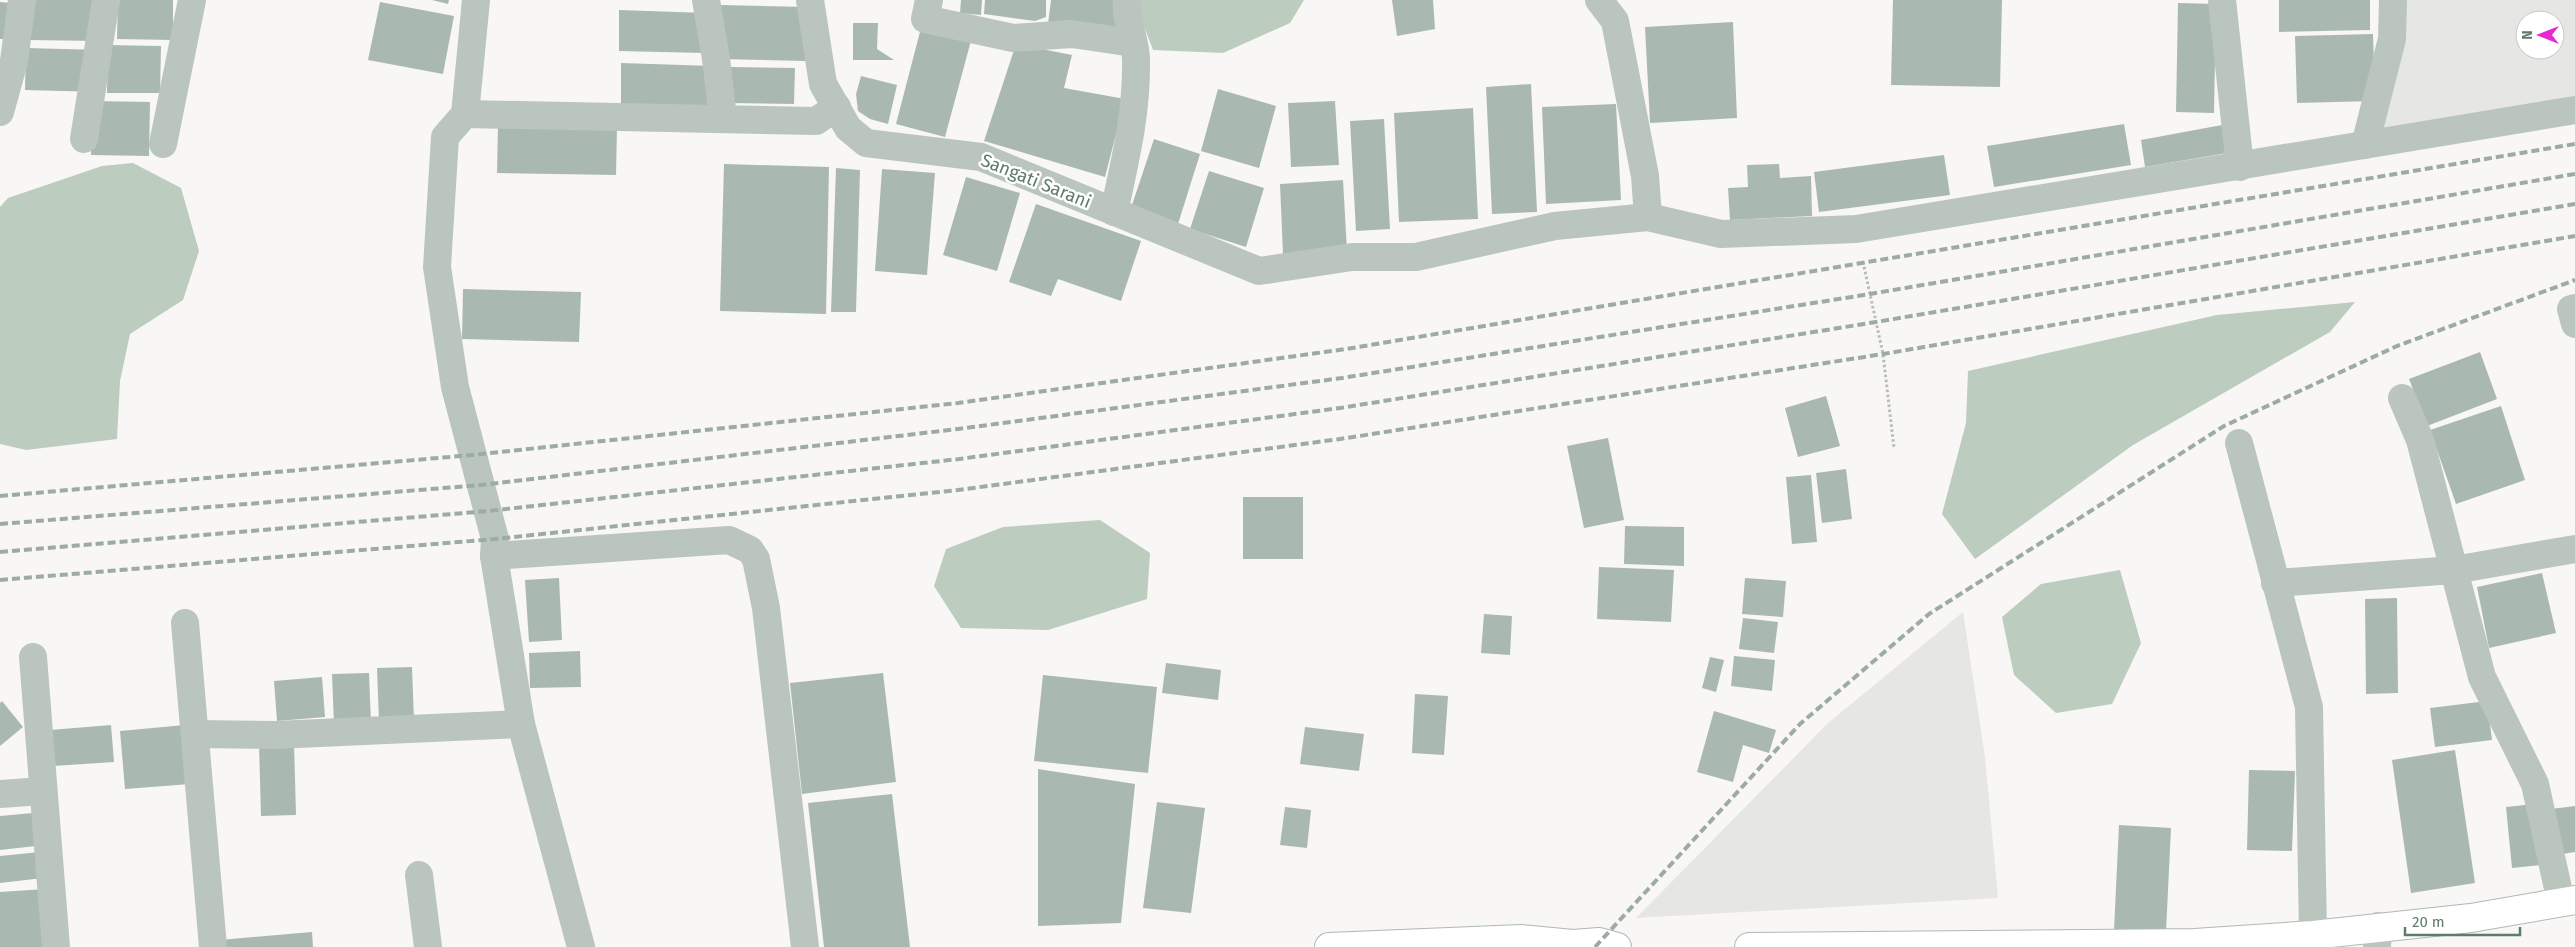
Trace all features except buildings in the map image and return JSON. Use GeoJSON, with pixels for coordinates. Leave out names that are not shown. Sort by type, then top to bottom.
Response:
{"type":"FeatureCollection","features":[{"type":"Feature","properties":{"kind":"main road"},"geometry":{"type":"LineString","coordinates":[[1749,947],[2195,945],[2313,935],[2377,937],[2568,901]]}},
{"type":"Feature","properties":{"kind":"main road"},"geometry":{"type":"LineString","coordinates":[[1329,947],[1521,939],[1573,944],[1599,942],[1617,947]]}},
{"type":"Feature","properties":{"kind":"street"},"geometry":{"type":"LineString","coordinates":[[0,112],[14,61],[22,0]]}},
{"type":"Feature","properties":{"kind":"street"},"geometry":{"type":"LineString","coordinates":[[84,139],[106,0]]}},
{"type":"Feature","properties":{"kind":"street"},"geometry":{"type":"LineString","coordinates":[[163,144],[192,0]]}},
{"type":"Feature","properties":{"kind":"street"},"geometry":{"type":"LineString","coordinates":[[476,0],[465,114],[445,137],[437,267],[455,387],[494,539],[494,556],[521,724],[581,947]]}},
{"type":"Feature","properties":{"kind":"street"},"geometry":{"type":"LineString","coordinates":[[706,0],[723,118]]}},
{"type":"Feature","properties":{"kind":"street","name":"Sangati Sarani"},"geometry":{"type":"LineString","coordinates":[[810,0],[823,84],[848,128],[866,142],[981,157],[1259,271],[1352,256],[1416,257],[1555,226],[1648,217],[1721,234],[1856,230],[2575,110]]}},
{"type":"Feature","properties":{"kind":"street"},"geometry":{"type":"LineString","coordinates":[[929,0],[925,18],[1013,38],[1072,34],[1133,43]]}},
{"type":"Feature","properties":{"kind":"street"},"geometry":{"type":"LineString","coordinates":[[1114,212],[1131,137],[1137,93],[1136,54],[1127,0]]}},
{"type":"Feature","properties":{"kind":"street"},"geometry":{"type":"LineString","coordinates":[[2222,0],[2240,167]]}},
{"type":"Feature","properties":{"kind":"street"},"geometry":{"type":"LineString","coordinates":[[2365,146],[2392,38],[2393,0]]}},
{"type":"Feature","properties":{"kind":"street"},"geometry":{"type":"LineString","coordinates":[[1603,2],[1615,22],[1645,176],[1648,217]]}},
{"type":"Feature","properties":{"kind":"street"},"geometry":{"type":"LineString","coordinates":[[465,114],[816,121],[837,107]]}},
{"type":"Feature","properties":{"kind":"street"},"geometry":{"type":"LineString","coordinates":[[2575,308],[2571,309],[2575,324]]}},
{"type":"Feature","properties":{"kind":"street"},"geometry":{"type":"LineString","coordinates":[[2402,398],[2420,440],[2482,677],[2536,784],[2568,901]]}},
{"type":"Feature","properties":{"kind":"street"},"geometry":{"type":"LineString","coordinates":[[2239,443],[2309,707],[2313,935]]}},
{"type":"Feature","properties":{"kind":"street"},"geometry":{"type":"LineString","coordinates":[[494,556],[729,540],[750,550],[756,558],[766,608],[804,947]]}},
{"type":"Feature","properties":{"kind":"street"},"geometry":{"type":"LineString","coordinates":[[2275,583],[2454,570],[2575,550]]}},
{"type":"Feature","properties":{"kind":"street"},"geometry":{"type":"LineString","coordinates":[[185,623],[213,947]]}},
{"type":"Feature","properties":{"kind":"street"},"geometry":{"type":"LineString","coordinates":[[33,657],[42,791],[56,947]]}},
{"type":"Feature","properties":{"kind":"street"},"geometry":{"type":"LineString","coordinates":[[195,734],[275,735],[521,724]]}},
{"type":"Feature","properties":{"kind":"street"},"geometry":{"type":"LineString","coordinates":[[0,794],[42,791]]}},
{"type":"Feature","properties":{"kind":"street"},"geometry":{"type":"LineString","coordinates":[[419,875],[428,947]]}},
{"type":"Feature","properties":{"kind":"path"},"geometry":{"type":"LineString","coordinates":[[1856,230],[1884,354],[1894,448]]}},
{"type":"Feature","properties":{"kind":"shaded area"},"geometry":{"type":"Polygon","coordinates":[[[1134,0],[1304,0],[1290,23],[1223,53],[1153,50],[1134,0]]]}},
{"type":"Feature","properties":{"kind":"shaded area"},"geometry":{"type":"Polygon","coordinates":[[[2407,0],[2575,0],[2575,98],[2383,132],[2407,0]]]}},
{"type":"Feature","properties":{"kind":"shaded area"},"geometry":{"type":"Polygon","coordinates":[[[133,163],[181,188],[199,251],[183,300],[130,334],[120,381],[117,439],[26,450],[0,444],[0,207],[8,198],[102,166],[133,163]]]}},
{"type":"Feature","properties":{"kind":"shaded area"},"geometry":{"type":"Polygon","coordinates":[[[2355,302],[2330,332],[2133,445],[1975,559],[1942,514],[1966,423],[1968,371],[2217,315],[2355,302]]]}},
{"type":"Feature","properties":{"kind":"shaded area"},"geometry":{"type":"Polygon","coordinates":[[[1100,520],[1150,553],[1147,599],[1048,630],[961,628],[934,586],[946,549],[1003,527],[1100,520]]]}},
{"type":"Feature","properties":{"kind":"shaded area"},"geometry":{"type":"Polygon","coordinates":[[[2120,570],[2141,643],[2112,704],[2056,713],[2014,675],[2002,617],[2041,584],[2120,570]]]}},
{"type":"Feature","properties":{"kind":"shaded area"},"geometry":{"type":"Polygon","coordinates":[[[1963,612],[1985,757],[1998,898],[1636,918],[1828,723],[1963,612]]]}},
{"type":"Feature","properties":{"kind":"railway"},"geometry":{"type":"LineString","coordinates":[[0,496],[472,455],[958,403],[1346,349],[2575,144]]}},
{"type":"Feature","properties":{"kind":"railway"},"geometry":{"type":"LineString","coordinates":[[0,524],[481,485],[958,429],[1342,378],[1870,294],[2575,174]]}},
{"type":"Feature","properties":{"kind":"railway"},"geometry":{"type":"LineString","coordinates":[[0,552],[488,511],[959,459],[1340,408],[1876,322],[2575,204]]}},
{"type":"Feature","properties":{"kind":"railway"},"geometry":{"type":"LineString","coordinates":[[0,580],[495,539],[958,490],[1340,439],[1883,354],[2575,236]]}},
{"type":"Feature","properties":{"kind":"railway"},"geometry":{"type":"LineString","coordinates":[[1595,947],[1800,724],[1929,614],[2224,426],[2397,346],[2575,280]]}}]}
